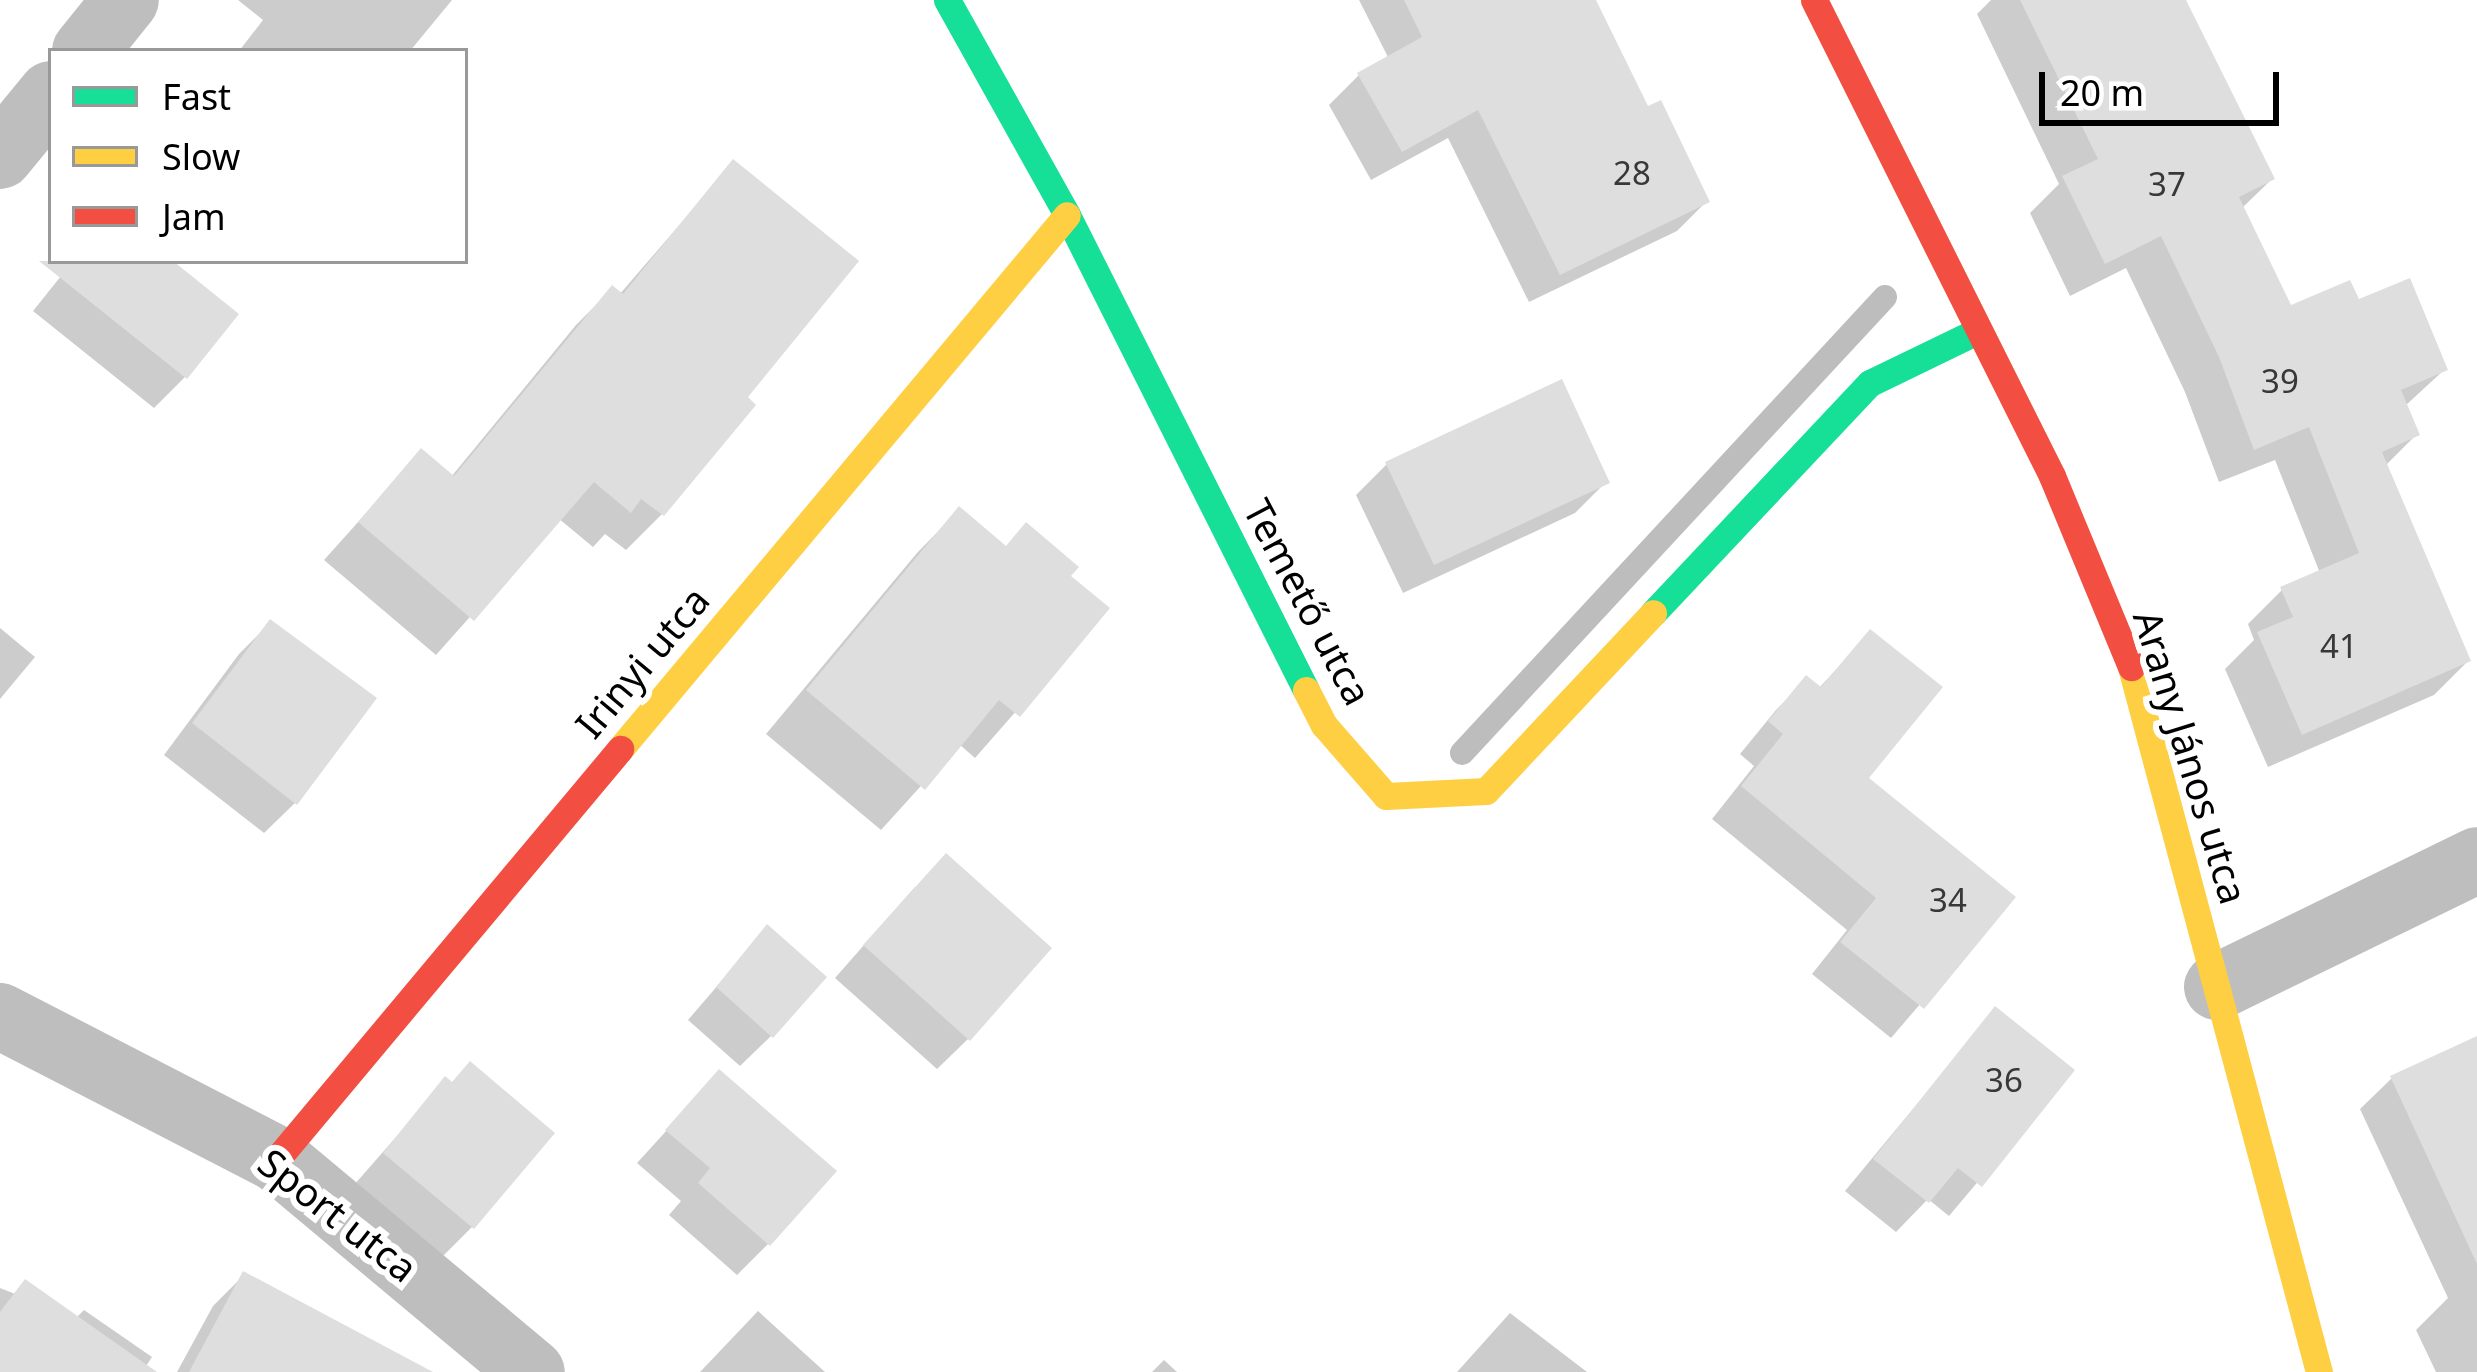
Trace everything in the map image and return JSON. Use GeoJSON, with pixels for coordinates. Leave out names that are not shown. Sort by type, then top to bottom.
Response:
{"type":"FeatureCollection","features":[{"type":"Feature","properties":{"kind":"street"},"geometry":{"type":"LineString","coordinates":[[88,48],[126,0]]}},
{"type":"Feature","properties":{"kind":"street","name":"Temető utca"},"geometry":{"type":"LineString","coordinates":[[946,0],[1067,215],[1324,725],[1386,796],[1486,791],[1870,382],[1977,331]]}},
{"type":"Feature","properties":{"kind":"street","name":"Arany János utca"},"geometry":{"type":"LineString","coordinates":[[1814,0],[2052,476],[2132,672],[2319,1372]]}},
{"type":"Feature","properties":{"kind":"street","name":"Irinyi utca"},"geometry":{"type":"LineString","coordinates":[[277,1160],[1067,215]]}},
{"type":"Feature","properties":{"kind":"street"},"geometry":{"type":"LineString","coordinates":[[2217,987],[2477,860]]}},
{"type":"Feature","properties":{"kind":"street","name":"Sport utca"},"geometry":{"type":"LineString","coordinates":[[0,1016],[277,1160],[532,1372]]}},
{"type":"Feature","properties":{"kind":"building"},"geometry":{"type":"Polygon","coordinates":[[[1404,0],[1596,0],[1648,106],[1661,100],[1710,202],[1560,275],[1478,110],[1402,152],[1357,73],[1422,37],[1404,0]]]}},
{"type":"Feature","properties":{"kind":"building"},"geometry":{"type":"Polygon","coordinates":[[[2020,0],[2186,0],[2275,179],[2239,197],[2291,305],[2350,280],[2359,299],[2410,278],[2448,370],[2401,390],[2420,435],[2382,452],[2471,661],[2302,735],[2257,632],[2293,617],[2280,587],[2359,553],[2309,427],[2254,450],[2219,357],[2161,236],[2105,264],[2062,176],[2098,159],[2020,0]]]}},
{"type":"Feature","properties":{"kind":"building"},"geometry":{"type":"Polygon","coordinates":[[[733,159],[859,261],[748,397],[756,405],[664,516],[641,499],[631,513],[594,482],[474,621],[358,522],[421,448],[454,476],[612,285],[623,294],[733,159]]]}},
{"type":"Feature","properties":{"kind":"building"},"geometry":{"type":"Polygon","coordinates":[[[39,261],[177,264],[239,314],[187,379],[39,261]]]}},
{"type":"Feature","properties":{"kind":"building"},"geometry":{"type":"Polygon","coordinates":[[[1562,379],[1610,483],[1434,565],[1385,462],[1562,379]]]}},
{"type":"Feature","properties":{"kind":"building"},"geometry":{"type":"Polygon","coordinates":[[[959,506],[1006,546],[1026,522],[1079,567],[1071,576],[1110,608],[1020,717],[999,700],[925,790],[806,690],[959,506]]]}},
{"type":"Feature","properties":{"kind":"building"},"geometry":{"type":"Polygon","coordinates":[[[270,619],[377,698],[297,805],[192,723],[270,619]]]}},
{"type":"Feature","properties":{"kind":"building"},"geometry":{"type":"Polygon","coordinates":[[[1870,629],[1943,687],[1869,778],[2016,897],[1924,1009],[1840,942],[1876,898],[1741,786],[1783,734],[1768,721],[1806,675],[1821,687],[1870,629]]]}},
{"type":"Feature","properties":{"kind":"building"},"geometry":{"type":"Polygon","coordinates":[[[946,853],[1052,948],[970,1041],[863,945],[946,853]]]}},
{"type":"Feature","properties":{"kind":"building"},"geometry":{"type":"Polygon","coordinates":[[[767,924],[827,977],[773,1038],[716,987],[767,924]]]}},
{"type":"Feature","properties":{"kind":"building"},"geometry":{"type":"Polygon","coordinates":[[[1995,1006],[2075,1070],[1982,1187],[1958,1168],[1929,1203],[1873,1159],[1995,1006]]]}},
{"type":"Feature","properties":{"kind":"building"},"geometry":{"type":"Polygon","coordinates":[[[2477,1036],[2477,1264],[2390,1076],[2477,1036]]]}},
{"type":"Feature","properties":{"kind":"building"},"geometry":{"type":"Polygon","coordinates":[[[470,1061],[555,1133],[474,1229],[383,1153],[445,1076],[452,1082],[470,1061]]]}},
{"type":"Feature","properties":{"kind":"building"},"geometry":{"type":"Polygon","coordinates":[[[719,1069],[837,1171],[770,1246],[698,1183],[710,1168],[665,1130],[719,1069]]]}},
{"type":"Feature","properties":{"kind":"building"},"geometry":{"type":"Polygon","coordinates":[[[243,1271],[433,1372],[189,1372],[243,1271]]]}},
{"type":"Feature","properties":{"kind":"building"},"geometry":{"type":"Polygon","coordinates":[[[25,1279],[157,1372],[0,1372],[0,1312],[25,1279]]]}},
{"type":"Feature","properties":{"kind":"waterway"},"geometry":{"type":"LineString","coordinates":[[1462,753],[1885,297]]}},
{"type":"Feature","properties":{"kind":"traffic: fast"},"geometry":{"type":"LineString","coordinates":[[947,0],[1067,215],[1306,690]]}},
{"type":"Feature","properties":{"kind":"traffic: fast"},"geometry":{"type":"LineString","coordinates":[[1653,613],[1870,383],[1977,331]]}},
{"type":"Feature","properties":{"kind":"traffic: slow"},"geometry":{"type":"LineString","coordinates":[[620,749],[1067,215]]}},
{"type":"Feature","properties":{"kind":"traffic: slow"},"geometry":{"type":"LineString","coordinates":[[1306,690],[1324,725],[1386,796],[1486,791],[1653,613]]}},
{"type":"Feature","properties":{"kind":"traffic: slow"},"geometry":{"type":"LineString","coordinates":[[2131,667],[2319,1372]]}},
{"type":"Feature","properties":{"kind":"traffic: jam"},"geometry":{"type":"LineString","coordinates":[[1814,0],[2052,476],[2131,667]]}},
{"type":"Feature","properties":{"kind":"traffic: jam"},"geometry":{"type":"LineString","coordinates":[[277,1159],[620,749]]}}]}
